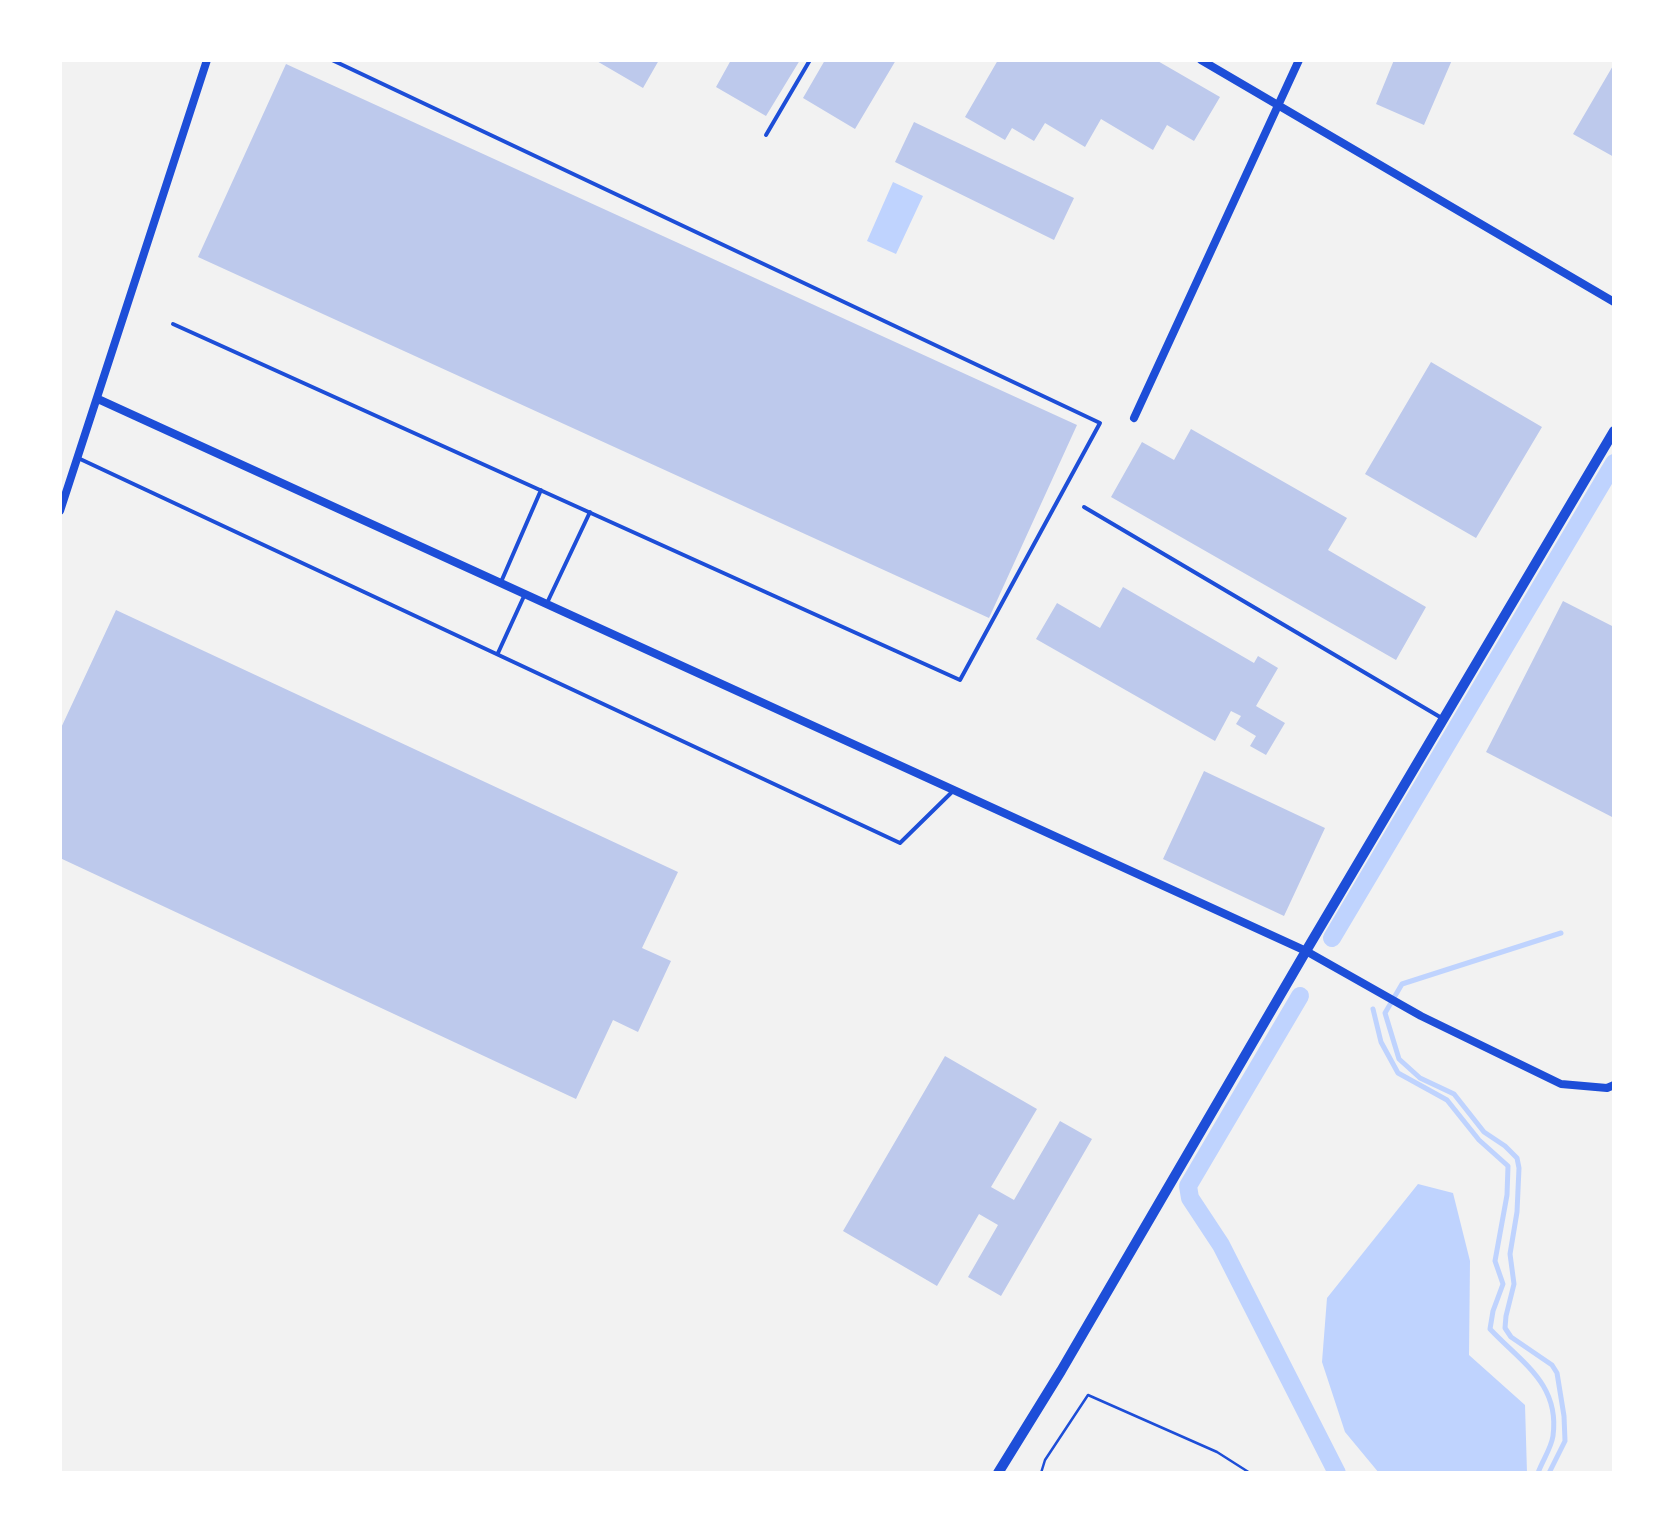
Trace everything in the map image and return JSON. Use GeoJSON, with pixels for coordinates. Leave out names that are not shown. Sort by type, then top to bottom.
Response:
{"type":"FeatureCollection","features":[{"type":"Feature","properties":{"kind":"main road"},"geometry":{"type":"LineString","coordinates":[[998,1473],[1614,431]]}},
{"type":"Feature","properties":{"kind":"street"},"geometry":{"type":"LineString","coordinates":[[60,511],[207,60]]}},
{"type":"Feature","properties":{"kind":"street"},"geometry":{"type":"LineString","coordinates":[[1201,60],[1614,302]]}},
{"type":"Feature","properties":{"kind":"street"},"geometry":{"type":"LineString","coordinates":[[1134,418],[1300,60]]}},
{"type":"Feature","properties":{"kind":"street"},"geometry":{"type":"LineString","coordinates":[[98,399],[1306,951],[1398,1004],[1562,1084],[1614,1086]]}},
{"type":"Feature","properties":{"kind":"lane"},"geometry":{"type":"LineString","coordinates":[[173,324],[960,680],[1100,423],[332,60]]}},
{"type":"Feature","properties":{"kind":"lane"},"geometry":{"type":"LineString","coordinates":[[766,135],[810,60]]}},
{"type":"Feature","properties":{"kind":"lane"},"geometry":{"type":"LineString","coordinates":[[78,458],[900,843],[953,790]]}},
{"type":"Feature","properties":{"kind":"lane"},"geometry":{"type":"LineString","coordinates":[[501,583],[541,490]]}},
{"type":"Feature","properties":{"kind":"lane"},"geometry":{"type":"LineString","coordinates":[[1084,507],[1444,719]]}},
{"type":"Feature","properties":{"kind":"lane"},"geometry":{"type":"LineString","coordinates":[[546,604],[590,512]]}},
{"type":"Feature","properties":{"kind":"lane"},"geometry":{"type":"LineString","coordinates":[[498,655],[524,594]]}},
{"type":"Feature","properties":{"kind":"path"},"geometry":{"type":"LineString","coordinates":[[1040,1473],[1088,1395],[1216,1452],[1250,1473]]}},
{"type":"Feature","properties":{"kind":"water"},"geometry":{"type":"Polygon","coordinates":[[[893,182],[923,196],[896,254],[867,241],[893,182]]]}},
{"type":"Feature","properties":{"kind":"water"},"geometry":{"type":"Polygon","coordinates":[[[1418,1184],[1453,1193],[1470,1261],[1469,1355],[1525,1405],[1527,1473],[1379,1473],[1345,1432],[1322,1362],[1327,1298],[1418,1184]]]}},
{"type":"Feature","properties":{"kind":"building"},"geometry":{"type":"Polygon","coordinates":[[[595,60],[659,60],[643,88],[595,60]]]}},
{"type":"Feature","properties":{"kind":"building"},"geometry":{"type":"Polygon","coordinates":[[[731,60],[800,60],[766,116],[716,87],[731,60]]]}},
{"type":"Feature","properties":{"kind":"building"},"geometry":{"type":"Polygon","coordinates":[[[825,60],[896,60],[855,129],[803,98],[825,60]]]}},
{"type":"Feature","properties":{"kind":"building"},"geometry":{"type":"Polygon","coordinates":[[[998,60],[1156,60],[1220,97],[1194,141],[1167,125],[1153,150],[1101,119],[1085,147],[1045,123],[1034,141],[1012,128],[1005,140],[965,117],[998,60]]]}},
{"type":"Feature","properties":{"kind":"building"},"geometry":{"type":"Polygon","coordinates":[[[1394,60],[1452,60],[1424,125],[1376,104],[1394,60]]]}},
{"type":"Feature","properties":{"kind":"building"},"geometry":{"type":"Polygon","coordinates":[[[286,64],[1077,425],[989,618],[198,257],[286,64]]]}},
{"type":"Feature","properties":{"kind":"building"},"geometry":{"type":"Polygon","coordinates":[[[1614,64],[1614,157],[1573,134],[1614,64]]]}},
{"type":"Feature","properties":{"kind":"building"},"geometry":{"type":"Polygon","coordinates":[[[914,122],[1074,198],[1054,240],[895,162],[914,122]]]}},
{"type":"Feature","properties":{"kind":"building"},"geometry":{"type":"Polygon","coordinates":[[[1431,362],[1542,427],[1476,538],[1365,474],[1431,362]]]}},
{"type":"Feature","properties":{"kind":"building"},"geometry":{"type":"Polygon","coordinates":[[[1191,429],[1347,518],[1328,550],[1426,607],[1396,660],[1111,497],[1142,442],[1174,460],[1191,429]]]}},
{"type":"Feature","properties":{"kind":"building"},"geometry":{"type":"Polygon","coordinates":[[[1123,587],[1254,663],[1258,656],[1278,668],[1256,706],[1285,723],[1266,755],[1250,746],[1256,736],[1236,724],[1241,716],[1231,711],[1215,741],[1036,639],[1057,603],[1100,628],[1123,587]]]}},
{"type":"Feature","properties":{"kind":"building"},"geometry":{"type":"Polygon","coordinates":[[[1563,601],[1614,627],[1614,818],[1486,752],[1563,601]]]}},
{"type":"Feature","properties":{"kind":"building"},"geometry":{"type":"Polygon","coordinates":[[[116,610],[678,872],[642,948],[671,961],[638,1032],[613,1020],[576,1099],[60,858],[60,730],[116,610]]]}},
{"type":"Feature","properties":{"kind":"building"},"geometry":{"type":"Polygon","coordinates":[[[1204,771],[1325,828],[1284,916],[1163,859],[1204,771]]]}},
{"type":"Feature","properties":{"kind":"building"},"geometry":{"type":"Polygon","coordinates":[[[945,1056],[1037,1109],[991,1187],[1014,1200],[1060,1121],[1092,1139],[1001,1296],[968,1277],[998,1225],[979,1214],[937,1286],[843,1231],[945,1056]]]}},
{"type":"Feature","properties":{"kind":"waterway"},"geometry":{"type":"LineString","coordinates":[[1332,938],[1614,463]]}},
{"type":"Feature","properties":{"kind":"waterway"},"geometry":{"type":"LineString","coordinates":[[1549,1473],[1565,1441],[1557,1373],[1505,1328],[1514,1284],[1510,1254],[1517,1212],[1517,1158],[1484,1132],[1454,1094],[1420,1078],[1399,1059],[1385,1013],[1402,984],[1561,933]]}},
{"type":"Feature","properties":{"kind":"waterway"},"geometry":{"type":"LineString","coordinates":[[1300,996],[1188,1186],[1190,1198],[1221,1245],[1337,1473]]}},
{"type":"Feature","properties":{"kind":"waterway"},"geometry":{"type":"LineString","coordinates":[[1373,1009],[1381,1042],[1398,1073],[1447,1100],[1479,1140],[1508,1166],[1495,1261],[1503,1284],[1490,1329],[1526,1364],[1551,1402],[1553,1436],[1538,1473]]}}]}
